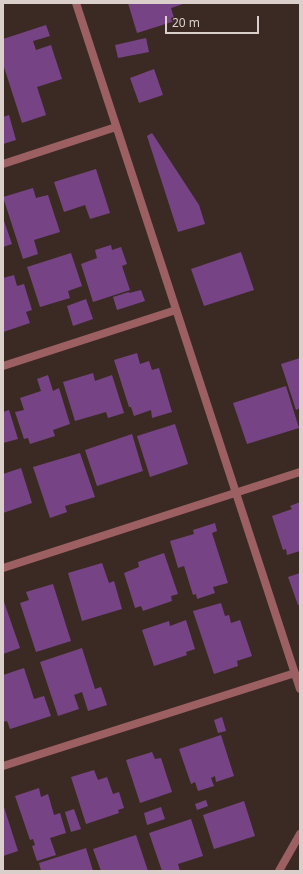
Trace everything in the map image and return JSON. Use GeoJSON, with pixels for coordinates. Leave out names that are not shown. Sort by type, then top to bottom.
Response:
{"type":"FeatureCollection","features":[{"type":"Feature","properties":{"kind":"street"},"geometry":{"type":"LineString","coordinates":[[76,3],[300,688]]}},
{"type":"Feature","properties":{"kind":"street"},"geometry":{"type":"LineString","coordinates":[[3,164],[116,127]]}},
{"type":"Feature","properties":{"kind":"street"},"geometry":{"type":"LineString","coordinates":[[3,366],[176,310]]}},
{"type":"Feature","properties":{"kind":"street"},"geometry":{"type":"LineString","coordinates":[[3,568],[300,472]]}},
{"type":"Feature","properties":{"kind":"street"},"geometry":{"type":"LineString","coordinates":[[3,766],[295,673]]}},
{"type":"Feature","properties":{"kind":"street"},"geometry":{"type":"LineString","coordinates":[[279,871],[300,834]]}},
{"type":"Feature","properties":{"kind":"building"},"geometry":{"type":"Polygon","coordinates":[[[128,3],[186,3],[171,8],[175,21],[137,33],[128,3]]]}},
{"type":"Feature","properties":{"kind":"building"},"geometry":{"type":"Polygon","coordinates":[[[46,25],[50,36],[33,41],[36,50],[51,45],[62,79],[37,87],[46,115],[22,123],[3,64],[3,39],[46,25]]]}},
{"type":"Feature","properties":{"kind":"building"},"geometry":{"type":"Polygon","coordinates":[[[146,38],[149,52],[118,58],[115,45],[146,38]]]}},
{"type":"Feature","properties":{"kind":"building"},"geometry":{"type":"Polygon","coordinates":[[[154,69],[163,95],[139,103],[130,78],[154,69]]]}},
{"type":"Feature","properties":{"kind":"building"},"geometry":{"type":"Polygon","coordinates":[[[9,115],[16,140],[3,144],[3,117],[9,115]]]}},
{"type":"Feature","properties":{"kind":"building"},"geometry":{"type":"Polygon","coordinates":[[[152,133],[199,205],[205,224],[178,232],[147,136],[152,133]]]}},
{"type":"Feature","properties":{"kind":"building"},"geometry":{"type":"Polygon","coordinates":[[[96,169],[110,213],[90,219],[85,205],[64,212],[54,182],[96,169]]]}},
{"type":"Feature","properties":{"kind":"building"},"geometry":{"type":"Polygon","coordinates":[[[33,188],[36,198],[48,195],[60,232],[34,240],[38,254],[23,259],[3,197],[33,188]]]}},
{"type":"Feature","properties":{"kind":"building"},"geometry":{"type":"Polygon","coordinates":[[[3,218],[12,244],[3,247],[3,218]]]}},
{"type":"Feature","properties":{"kind":"building"},"geometry":{"type":"Polygon","coordinates":[[[111,245],[112,250],[121,247],[127,264],[122,266],[130,290],[93,302],[81,264],[97,258],[95,250],[111,245]]]}},
{"type":"Feature","properties":{"kind":"building"},"geometry":{"type":"Polygon","coordinates":[[[241,252],[254,290],[204,306],[191,269],[241,252]]]}},
{"type":"Feature","properties":{"kind":"building"},"geometry":{"type":"Polygon","coordinates":[[[71,253],[82,286],[68,291],[70,298],[40,307],[27,267],[71,253]]]}},
{"type":"Feature","properties":{"kind":"building"},"geometry":{"type":"Polygon","coordinates":[[[14,275],[17,286],[24,284],[32,310],[26,312],[30,323],[3,332],[3,278],[14,275]]]}},
{"type":"Feature","properties":{"kind":"building"},"geometry":{"type":"Polygon","coordinates":[[[141,290],[145,301],[117,310],[113,297],[141,290]]]}},
{"type":"Feature","properties":{"kind":"building"},"geometry":{"type":"Polygon","coordinates":[[[86,299],[93,319],[73,326],[67,306],[86,299]]]}},
{"type":"Feature","properties":{"kind":"building"},"geometry":{"type":"Polygon","coordinates":[[[137,353],[140,364],[149,361],[152,370],[159,368],[172,412],[152,418],[151,410],[134,416],[131,407],[129,407],[114,360],[137,353]]]}},
{"type":"Feature","properties":{"kind":"building"},"geometry":{"type":"Polygon","coordinates":[[[300,358],[300,408],[296,410],[281,364],[300,358]]]}},
{"type":"Feature","properties":{"kind":"building"},"geometry":{"type":"Polygon","coordinates":[[[93,373],[95,381],[112,375],[124,413],[108,418],[106,412],[75,421],[63,382],[93,373]]]}},
{"type":"Feature","properties":{"kind":"building"},"geometry":{"type":"Polygon","coordinates":[[[48,375],[53,391],[59,388],[70,424],[53,430],[55,436],[30,444],[28,438],[24,439],[15,412],[24,410],[20,398],[41,391],[37,379],[48,375]]]}},
{"type":"Feature","properties":{"kind":"building"},"geometry":{"type":"Polygon","coordinates":[[[286,386],[299,428],[247,444],[233,403],[286,386]]]}},
{"type":"Feature","properties":{"kind":"building"},"geometry":{"type":"Polygon","coordinates":[[[9,410],[18,439],[3,443],[3,412],[9,410]]]}},
{"type":"Feature","properties":{"kind":"building"},"geometry":{"type":"Polygon","coordinates":[[[175,424],[188,464],[150,477],[137,436],[175,424]]]}},
{"type":"Feature","properties":{"kind":"building"},"geometry":{"type":"Polygon","coordinates":[[[132,434],[143,471],[97,486],[85,450],[132,434]]]}},
{"type":"Feature","properties":{"kind":"building"},"geometry":{"type":"Polygon","coordinates":[[[80,453],[95,497],[65,506],[67,512],[50,518],[33,467],[80,453]]]}},
{"type":"Feature","properties":{"kind":"building"},"geometry":{"type":"Polygon","coordinates":[[[21,468],[32,503],[3,513],[3,474],[21,468]]]}},
{"type":"Feature","properties":{"kind":"building"},"geometry":{"type":"Polygon","coordinates":[[[300,502],[300,551],[287,555],[286,549],[283,550],[272,516],[292,509],[290,506],[300,502]]]}},
{"type":"Feature","properties":{"kind":"building"},"geometry":{"type":"Polygon","coordinates":[[[215,523],[217,531],[212,533],[228,583],[213,587],[215,593],[197,599],[196,594],[193,595],[184,566],[178,568],[170,541],[194,534],[193,530],[215,523]]]}},
{"type":"Feature","properties":{"kind":"building"},"geometry":{"type":"Polygon","coordinates":[[[164,553],[178,594],[171,596],[172,601],[143,611],[141,606],[135,608],[124,573],[139,567],[138,562],[164,553]]]}},
{"type":"Feature","properties":{"kind":"building"},"geometry":{"type":"Polygon","coordinates":[[[102,563],[109,583],[114,581],[122,609],[82,621],[68,573],[102,563]]]}},
{"type":"Feature","properties":{"kind":"building"},"geometry":{"type":"Polygon","coordinates":[[[300,573],[300,604],[298,605],[288,577],[300,573]]]}},
{"type":"Feature","properties":{"kind":"building"},"geometry":{"type":"Polygon","coordinates":[[[53,584],[71,641],[36,652],[20,603],[29,600],[26,592],[53,584]]]}},
{"type":"Feature","properties":{"kind":"building"},"geometry":{"type":"Polygon","coordinates":[[[3,599],[20,648],[3,654],[3,599]]]}},
{"type":"Feature","properties":{"kind":"building"},"geometry":{"type":"Polygon","coordinates":[[[221,603],[225,616],[229,615],[231,623],[240,620],[252,656],[237,661],[238,666],[214,674],[193,611],[221,603]]]}},
{"type":"Feature","properties":{"kind":"building"},"geometry":{"type":"Polygon","coordinates":[[[186,620],[195,649],[186,652],[187,655],[154,666],[142,630],[169,621],[170,626],[186,620]]]}},
{"type":"Feature","properties":{"kind":"building"},"geometry":{"type":"Polygon","coordinates":[[[82,648],[95,689],[101,687],[107,705],[88,711],[82,692],[74,695],[79,709],[58,716],[40,662],[82,648]]]}},
{"type":"Feature","properties":{"kind":"building"},"geometry":{"type":"Polygon","coordinates":[[[24,668],[34,699],[44,696],[51,716],[10,729],[7,721],[3,722],[3,675],[24,668]]]}},
{"type":"Feature","properties":{"kind":"building"},"geometry":{"type":"Polygon","coordinates":[[[222,717],[226,731],[218,733],[214,720],[222,717]]]}},
{"type":"Feature","properties":{"kind":"building"},"geometry":{"type":"Polygon","coordinates":[[[221,735],[234,776],[216,782],[215,776],[211,778],[214,786],[198,791],[195,782],[191,784],[179,749],[221,735]]]}},
{"type":"Feature","properties":{"kind":"building"},"geometry":{"type":"Polygon","coordinates":[[[152,752],[155,759],[161,758],[172,792],[140,803],[126,760],[152,752]]]}},
{"type":"Feature","properties":{"kind":"building"},"geometry":{"type":"Polygon","coordinates":[[[94,770],[98,780],[107,777],[113,794],[119,792],[124,808],[118,810],[119,813],[86,824],[71,777],[94,770]]]}},
{"type":"Feature","properties":{"kind":"building"},"geometry":{"type":"Polygon","coordinates":[[[39,788],[41,797],[48,794],[54,815],[60,813],[66,833],[50,838],[56,855],[37,861],[32,846],[35,845],[33,839],[30,840],[15,796],[39,788]]]}},
{"type":"Feature","properties":{"kind":"building"},"geometry":{"type":"Polygon","coordinates":[[[206,800],[208,806],[197,810],[195,804],[206,800]]]}},
{"type":"Feature","properties":{"kind":"building"},"geometry":{"type":"Polygon","coordinates":[[[244,801],[255,836],[214,849],[203,815],[244,801]]]}},
{"type":"Feature","properties":{"kind":"building"},"geometry":{"type":"Polygon","coordinates":[[[3,804],[18,851],[3,856],[3,804]]]}},
{"type":"Feature","properties":{"kind":"building"},"geometry":{"type":"Polygon","coordinates":[[[161,807],[165,819],[147,825],[144,813],[161,807]]]}},
{"type":"Feature","properties":{"kind":"building"},"geometry":{"type":"Polygon","coordinates":[[[74,809],[81,829],[71,832],[65,812],[74,809]]]}},
{"type":"Feature","properties":{"kind":"building"},"geometry":{"type":"Polygon","coordinates":[[[191,819],[203,856],[178,864],[180,871],[162,871],[149,833],[191,819]]]}},
{"type":"Feature","properties":{"kind":"building"},"geometry":{"type":"Polygon","coordinates":[[[136,835],[148,871],[101,871],[93,849],[136,835]]]}},
{"type":"Feature","properties":{"kind":"building"},"geometry":{"type":"Polygon","coordinates":[[[86,848],[93,871],[41,871],[39,863],[86,848]]]}}]}
